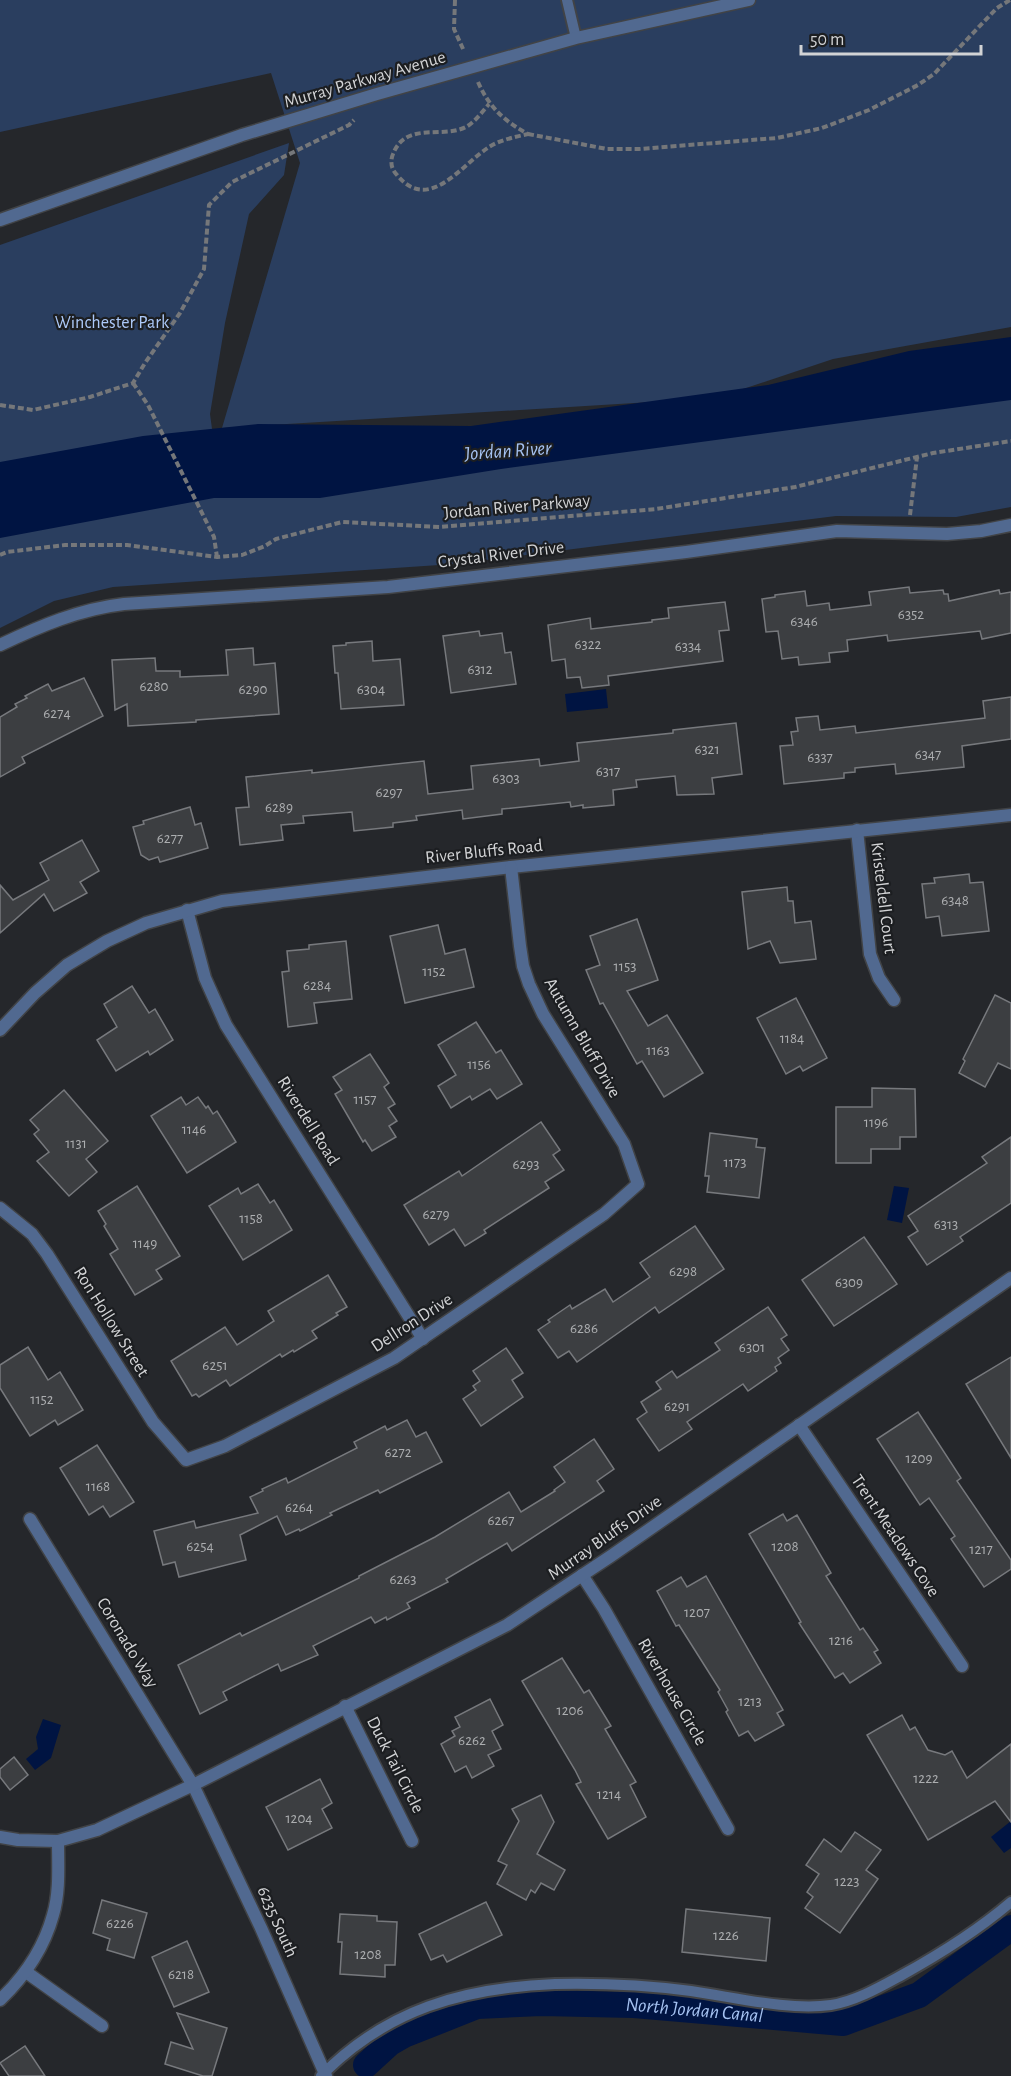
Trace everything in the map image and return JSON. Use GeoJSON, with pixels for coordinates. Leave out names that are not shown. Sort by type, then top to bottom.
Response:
{"type":"FeatureCollection","features":[{"type":"Feature","properties":{"kind":"street","name":"Murray Parkway Avenue"},"geometry":{"type":"LineString","coordinates":[[0,220],[242,135],[376,94],[576,38],[749,0]]}},
{"type":"Feature","properties":{"kind":"street","name":"Crystal River Drive"},"geometry":{"type":"LineString","coordinates":[[0,645],[34,628],[76,613],[116,605],[387,586],[686,552],[837,531],[907,534],[970,532],[1011,525]]}},
{"type":"Feature","properties":{"kind":"street","name":"River Bluffs Road"},"geometry":{"type":"LineString","coordinates":[[0,1030],[35,993],[67,965],[126,931],[187,910],[222,901],[511,867],[1011,815]]}},
{"type":"Feature","properties":{"kind":"street","name":"Kristeldell Court"},"geometry":{"type":"LineString","coordinates":[[857,831],[870,954],[879,978],[894,1000]]}},
{"type":"Feature","properties":{"kind":"street","name":"Autumn Bluff Drive"},"geometry":{"type":"LineString","coordinates":[[511,867],[523,966],[529,984],[543,1014],[624,1144],[639,1184]]}},
{"type":"Feature","properties":{"kind":"street","name":"Riverdell Road"},"geometry":{"type":"LineString","coordinates":[[187,910],[205,978],[226,1025],[423,1339]]}},
{"type":"Feature","properties":{"kind":"street","name":"Dellron Drive"},"geometry":{"type":"LineString","coordinates":[[186,1460],[225,1446],[394,1358],[604,1214],[639,1184]]}},
{"type":"Feature","properties":{"kind":"street","name":"Ron Hollow Street"},"geometry":{"type":"LineString","coordinates":[[0,1209],[12,1216],[32,1234],[47,1254],[153,1422],[186,1460]]}},
{"type":"Feature","properties":{"kind":"street","name":"Murray Bluffs Drive"},"geometry":{"type":"LineString","coordinates":[[0,1837],[58,1841],[97,1830],[193,1785],[507,1625],[1011,1278]]}},
{"type":"Feature","properties":{"kind":"street","name":"Trent Meadows Cove"},"geometry":{"type":"LineString","coordinates":[[799,1425],[962,1666]]}},
{"type":"Feature","properties":{"kind":"street","name":"Coronado Way"},"geometry":{"type":"LineString","coordinates":[[30,1519],[193,1785]]}},
{"type":"Feature","properties":{"kind":"street","name":"Riverhouse Circle"},"geometry":{"type":"LineString","coordinates":[[582,1575],[604,1609],[728,1828]]}},
{"type":"Feature","properties":{"kind":"street","name":"Duck Tail Circle"},"geometry":{"type":"LineString","coordinates":[[345,1706],[412,1841]]}},
{"type":"Feature","properties":{"kind":"street","name":"6235 South"},"geometry":{"type":"LineString","coordinates":[[193,1785],[261,1928],[324,2075]]}},
{"type":"Feature","properties":{"kind":"street"},"geometry":{"type":"LineString","coordinates":[[0,2000],[26,1972],[38,1952],[54,1914],[58,1880],[58,1841]]}},
{"type":"Feature","properties":{"kind":"street"},"geometry":{"type":"LineString","coordinates":[[26,1972],[102,2026]]}},
{"type":"Feature","properties":{"kind":"lane"},"geometry":{"type":"LineString","coordinates":[[567,0],[576,38]]}},
{"type":"Feature","properties":{"kind":"lane"},"geometry":{"type":"LineString","coordinates":[[324,2075],[366,2038],[416,2010],[455,1997],[516,1986],[597,1983],[669,1988],[800,2007],[833,2005],[879,1988],[944,1952],[1011,1902]]}},
{"type":"Feature","properties":{"kind":"path"},"geometry":{"type":"LineString","coordinates":[[528,134],[491,145],[450,180],[438,187],[424,190],[404,183],[394,172],[391,159],[395,148],[406,137],[420,133],[453,131],[468,126],[489,104],[498,115],[528,134],[607,149],[777,138],[822,128],[869,110],[918,85],[940,69],[997,8],[1010,0]]}},
{"type":"Feature","properties":{"kind":"path"},"geometry":{"type":"LineString","coordinates":[[0,405],[33,410],[90,397],[134,383],[145,363],[180,314],[204,269],[209,205],[232,182],[349,125],[356,117]]}},
{"type":"Feature","properties":{"kind":"path"},"geometry":{"type":"LineString","coordinates":[[134,383],[148,405],[214,537],[218,557]]}},
{"type":"Feature","properties":{"kind":"path","name":"Jordan River Parkway"},"geometry":{"type":"LineString","coordinates":[[0,555],[7,552],[65,545],[127,545],[218,557],[242,555],[276,539],[342,522],[440,527],[656,509],[795,488],[917,457],[1011,441]]}},
{"type":"Feature","properties":{"kind":"path"},"geometry":{"type":"LineString","coordinates":[[907,534],[914,501],[917,457]]}},
{"type":"Feature","properties":{"kind":"green space"},"geometry":{"type":"Polygon","coordinates":[[[0,0],[1011,0],[1011,327],[833,359],[716,398],[222,428],[300,163],[271,73],[0,132],[0,0]]]}},
{"type":"Feature","properties":{"kind":"green space","name":"Winchester Park"},"geometry":{"type":"Polygon","coordinates":[[[289,143],[284,175],[249,214],[225,323],[210,414],[217,466],[1011,384],[1011,507],[956,517],[836,516],[454,564],[113,587],[54,601],[0,628],[0,245],[289,143]]]}},
{"type":"Feature","properties":{"kind":"water","name":"Jordan River"},"geometry":{"type":"Polygon","coordinates":[[[1011,337],[1011,400],[501,469],[320,498],[214,498],[0,538],[0,462],[143,436],[258,424],[471,426],[768,385],[909,351],[1011,337]]]}},
{"type":"Feature","properties":{"kind":"water"},"geometry":{"type":"Polygon","coordinates":[[[606,689],[608,708],[567,712],[565,694],[606,689]]]}},
{"type":"Feature","properties":{"kind":"water"},"geometry":{"type":"Polygon","coordinates":[[[894,1186],[909,1188],[902,1223],[887,1220],[894,1186]]]}},
{"type":"Feature","properties":{"kind":"water"},"geometry":{"type":"Polygon","coordinates":[[[43,1719],[61,1725],[51,1758],[35,1770],[26,1759],[38,1749],[36,1737],[43,1719]]]}},
{"type":"Feature","properties":{"kind":"water"},"geometry":{"type":"Polygon","coordinates":[[[1011,1821],[1011,1848],[1004,1853],[991,1837],[1011,1821]]]}},
{"type":"Feature","properties":{"kind":"building"},"geometry":{"type":"Polygon","coordinates":[[[909,587],[910,593],[943,590],[944,594],[948,594],[949,601],[999,590],[1000,594],[1011,592],[1011,633],[982,639],[980,631],[888,641],[887,635],[847,640],[848,651],[829,653],[830,662],[799,665],[798,657],[782,659],[778,631],[766,632],[762,599],[805,591],[807,606],[829,603],[830,610],[871,605],[869,592],[909,587]]]}},
{"type":"Feature","properties":{"kind":"building"},"geometry":{"type":"Polygon","coordinates":[[[725,602],[729,630],[719,631],[723,661],[608,676],[609,685],[582,688],[580,677],[567,678],[565,659],[552,661],[548,625],[590,618],[591,629],[652,622],[652,620],[669,618],[668,608],[725,602]]]}},
{"type":"Feature","properties":{"kind":"building"},"geometry":{"type":"Polygon","coordinates":[[[479,631],[480,636],[502,633],[505,653],[511,652],[516,684],[451,693],[443,636],[479,631]]]}},
{"type":"Feature","properties":{"kind":"building"},"geometry":{"type":"Polygon","coordinates":[[[372,641],[373,661],[400,659],[404,705],[341,709],[333,646],[372,641]]]}},
{"type":"Feature","properties":{"kind":"building"},"geometry":{"type":"Polygon","coordinates":[[[253,648],[254,665],[275,663],[279,714],[128,726],[127,704],[115,710],[112,660],[155,658],[156,671],[180,671],[180,677],[228,675],[226,650],[253,648]]]}},
{"type":"Feature","properties":{"kind":"building"},"geometry":{"type":"Polygon","coordinates":[[[84,678],[103,716],[22,757],[25,763],[0,777],[0,717],[17,707],[15,704],[27,698],[25,696],[48,684],[52,691],[84,678]]]}},
{"type":"Feature","properties":{"kind":"building"},"geometry":{"type":"Polygon","coordinates":[[[1011,697],[1011,739],[962,746],[964,767],[896,774],[895,764],[855,768],[855,772],[844,773],[844,778],[784,784],[780,746],[793,745],[791,732],[798,731],[796,718],[818,716],[820,730],[855,726],[856,733],[985,718],[983,701],[1011,697]]]}},
{"type":"Feature","properties":{"kind":"building"},"geometry":{"type":"Polygon","coordinates":[[[736,723],[742,774],[712,778],[714,794],[677,795],[675,776],[636,780],[637,787],[613,790],[614,805],[583,808],[583,805],[571,807],[570,802],[502,809],[502,814],[463,819],[462,810],[416,816],[417,820],[393,823],[393,827],[354,831],[352,812],[303,816],[304,823],[281,825],[283,840],[240,845],[236,808],[249,807],[246,777],[312,770],[312,773],[424,761],[428,794],[473,789],[471,766],[539,759],[540,766],[579,761],[577,743],[673,733],[673,730],[736,723]]]}},
{"type":"Feature","properties":{"kind":"building"},"geometry":{"type":"Polygon","coordinates":[[[190,807],[195,825],[201,823],[208,848],[160,862],[158,857],[149,860],[141,855],[133,827],[144,824],[143,821],[190,807]]]}},
{"type":"Feature","properties":{"kind":"building"},"geometry":{"type":"Polygon","coordinates":[[[82,840],[99,871],[80,882],[87,893],[54,911],[44,894],[0,933],[0,885],[13,900],[49,880],[40,863],[82,840]]]}},
{"type":"Feature","properties":{"kind":"building"},"geometry":{"type":"Polygon","coordinates":[[[969,874],[970,883],[983,882],[989,931],[942,936],[939,916],[926,918],[922,884],[935,883],[934,878],[969,874]]]}},
{"type":"Feature","properties":{"kind":"building"},"geometry":{"type":"Polygon","coordinates":[[[787,887],[788,901],[793,901],[795,923],[811,921],[816,959],[780,963],[770,941],[748,949],[742,892],[787,887]]]}},
{"type":"Feature","properties":{"kind":"building"},"geometry":{"type":"Polygon","coordinates":[[[637,919],[658,980],[627,991],[648,1026],[667,1015],[703,1073],[664,1097],[642,1061],[637,1064],[603,1003],[600,1004],[586,970],[600,965],[590,936],[637,919]]]}},
{"type":"Feature","properties":{"kind":"building"},"geometry":{"type":"Polygon","coordinates":[[[438,925],[445,954],[465,949],[474,987],[405,1003],[390,936],[438,925]]]}},
{"type":"Feature","properties":{"kind":"building"},"geometry":{"type":"Polygon","coordinates":[[[346,941],[352,999],[314,1003],[317,1023],[288,1027],[282,972],[289,971],[287,951],[309,949],[309,945],[346,941]]]}},
{"type":"Feature","properties":{"kind":"building"},"geometry":{"type":"Polygon","coordinates":[[[132,986],[149,1013],[155,1009],[173,1040],[150,1055],[148,1051],[116,1071],[97,1040],[117,1027],[104,1004],[132,986]]]}},
{"type":"Feature","properties":{"kind":"building"},"geometry":{"type":"Polygon","coordinates":[[[995,995],[1011,1003],[1011,1069],[998,1063],[985,1087],[959,1073],[965,1061],[963,1059],[995,995]]]}},
{"type":"Feature","properties":{"kind":"building"},"geometry":{"type":"Polygon","coordinates":[[[796,998],[827,1058],[803,1071],[800,1066],[786,1074],[757,1018],[796,998]]]}},
{"type":"Feature","properties":{"kind":"building"},"geometry":{"type":"Polygon","coordinates":[[[476,1022],[496,1053],[501,1050],[522,1084],[497,1099],[490,1089],[472,1100],[470,1096],[451,1108],[438,1086],[456,1075],[438,1045],[476,1022]]]}},
{"type":"Feature","properties":{"kind":"building"},"geometry":{"type":"Polygon","coordinates":[[[370,1054],[389,1083],[384,1087],[395,1104],[388,1108],[397,1121],[389,1126],[396,1137],[372,1151],[365,1140],[363,1142],[335,1094],[342,1090],[333,1077],[370,1054]]]}},
{"type":"Feature","properties":{"kind":"building"},"geometry":{"type":"Polygon","coordinates":[[[872,1088],[915,1089],[916,1137],[900,1137],[900,1149],[871,1149],[871,1163],[836,1163],[836,1107],[872,1107],[872,1088]]]}},
{"type":"Feature","properties":{"kind":"building"},"geometry":{"type":"Polygon","coordinates":[[[64,1090],[108,1141],[86,1159],[97,1172],[69,1196],[37,1161],[49,1152],[34,1134],[39,1130],[30,1120],[64,1090]]]}},
{"type":"Feature","properties":{"kind":"building"},"geometry":{"type":"Polygon","coordinates":[[[181,1097],[186,1105],[198,1097],[213,1114],[217,1111],[236,1142],[187,1173],[151,1116],[181,1097]]]}},
{"type":"Feature","properties":{"kind":"building"},"geometry":{"type":"Polygon","coordinates":[[[541,1122],[560,1150],[553,1155],[564,1170],[545,1182],[549,1188],[484,1230],[486,1233],[465,1246],[454,1229],[429,1245],[404,1205],[459,1171],[462,1176],[541,1122]]]}},
{"type":"Feature","properties":{"kind":"building"},"geometry":{"type":"Polygon","coordinates":[[[710,1133],[757,1139],[756,1147],[765,1148],[759,1198],[707,1192],[709,1176],[705,1176],[710,1133]]]}},
{"type":"Feature","properties":{"kind":"building"},"geometry":{"type":"Polygon","coordinates":[[[1011,1137],[1011,1203],[960,1237],[963,1241],[927,1265],[908,1237],[918,1231],[908,1216],[987,1163],[982,1157],[1011,1137]]]}},
{"type":"Feature","properties":{"kind":"building"},"geometry":{"type":"Polygon","coordinates":[[[258,1184],[270,1203],[274,1200],[292,1230],[243,1260],[209,1206],[238,1188],[241,1194],[258,1184]]]}},
{"type":"Feature","properties":{"kind":"building"},"geometry":{"type":"Polygon","coordinates":[[[137,1186],[180,1256],[156,1270],[162,1279],[135,1295],[110,1254],[118,1249],[98,1211],[137,1186]]]}},
{"type":"Feature","properties":{"kind":"building"},"geometry":{"type":"Polygon","coordinates":[[[695,1226],[724,1269],[659,1313],[655,1307],[577,1362],[569,1351],[558,1358],[538,1330],[550,1322],[548,1320],[570,1305],[572,1309],[605,1289],[613,1302],[650,1277],[640,1263],[695,1226]]]}},
{"type":"Feature","properties":{"kind":"building"},"geometry":{"type":"Polygon","coordinates":[[[864,1237],[897,1284],[834,1326],[802,1280],[864,1237]]]}},
{"type":"Feature","properties":{"kind":"building"},"geometry":{"type":"Polygon","coordinates":[[[328,1275],[347,1307],[312,1331],[317,1338],[294,1352],[293,1350],[282,1357],[280,1354],[230,1386],[226,1380],[199,1397],[196,1394],[192,1396],[171,1361],[225,1327],[237,1345],[274,1321],[268,1311],[328,1275]]]}},
{"type":"Feature","properties":{"kind":"building"},"geometry":{"type":"Polygon","coordinates":[[[768,1307],[787,1335],[781,1339],[789,1350],[778,1358],[781,1363],[775,1367],[777,1371],[748,1391],[743,1384],[687,1422],[692,1429],[659,1451],[637,1419],[647,1412],[641,1402],[661,1389],[656,1382],[672,1371],[677,1378],[720,1350],[715,1343],[768,1307]]]}},
{"type":"Feature","properties":{"kind":"building"},"geometry":{"type":"Polygon","coordinates":[[[28,1347],[48,1380],[60,1372],[83,1410],[58,1425],[55,1420],[30,1436],[0,1388],[0,1365],[28,1347]]]}},
{"type":"Feature","properties":{"kind":"building"},"geometry":{"type":"Polygon","coordinates":[[[506,1348],[523,1373],[512,1380],[523,1397],[481,1426],[463,1399],[476,1390],[473,1386],[480,1381],[473,1371],[506,1348]]]}},
{"type":"Feature","properties":{"kind":"building"},"geometry":{"type":"Polygon","coordinates":[[[1011,1357],[1011,1458],[966,1384],[1011,1357]]]}},
{"type":"Feature","properties":{"kind":"building"},"geometry":{"type":"Polygon","coordinates":[[[918,1412],[961,1478],[957,1481],[1011,1560],[1011,1569],[984,1587],[951,1539],[955,1536],[929,1498],[920,1505],[877,1439],[918,1412]]]}},
{"type":"Feature","properties":{"kind":"building"},"geometry":{"type":"Polygon","coordinates":[[[407,1420],[416,1437],[426,1432],[442,1462],[380,1493],[378,1490],[330,1513],[332,1515],[300,1531],[299,1529],[286,1535],[277,1516],[240,1535],[246,1560],[179,1577],[175,1562],[163,1565],[154,1531],[194,1521],[196,1528],[258,1513],[250,1497],[263,1491],[262,1489],[286,1478],[288,1483],[357,1448],[354,1442],[385,1426],[387,1430],[407,1420]]]}},
{"type":"Feature","properties":{"kind":"building"},"geometry":{"type":"Polygon","coordinates":[[[594,1439],[614,1469],[597,1481],[604,1491],[512,1551],[507,1543],[446,1579],[448,1582],[407,1603],[410,1608],[387,1620],[386,1617],[375,1623],[371,1617],[313,1646],[318,1655],[281,1671],[278,1664],[223,1692],[227,1700],[200,1714],[178,1665],[240,1633],[242,1636],[359,1578],[435,1537],[509,1492],[521,1512],[555,1491],[565,1482],[554,1467],[594,1439]]]}},
{"type":"Feature","properties":{"kind":"building"},"geometry":{"type":"Polygon","coordinates":[[[97,1445],[134,1502],[110,1517],[103,1506],[89,1515],[60,1468],[97,1445]]]}},
{"type":"Feature","properties":{"kind":"building"},"geometry":{"type":"Polygon","coordinates":[[[783,1514],[787,1521],[797,1515],[831,1573],[826,1576],[860,1630],[863,1628],[878,1650],[874,1652],[881,1663],[850,1683],[843,1673],[835,1678],[799,1623],[801,1622],[749,1534],[783,1514]]]}},
{"type":"Feature","properties":{"kind":"building"},"geometry":{"type":"Polygon","coordinates":[[[706,1576],[783,1710],[777,1713],[784,1725],[755,1741],[748,1731],[739,1736],[726,1712],[728,1710],[718,1692],[720,1690],[679,1625],[676,1626],[657,1591],[681,1577],[687,1587],[706,1576]]]}},
{"type":"Feature","properties":{"kind":"building"},"geometry":{"type":"Polygon","coordinates":[[[562,1658],[584,1693],[589,1690],[611,1726],[605,1729],[636,1782],[630,1785],[646,1817],[608,1839],[576,1784],[581,1782],[575,1770],[522,1681],[562,1658]]]}},
{"type":"Feature","properties":{"kind":"building"},"geometry":{"type":"Polygon","coordinates":[[[490,1699],[503,1725],[492,1731],[501,1749],[488,1755],[494,1766],[472,1778],[466,1766],[455,1772],[441,1744],[455,1736],[452,1731],[460,1727],[455,1717],[490,1699]]]}},
{"type":"Feature","properties":{"kind":"building"},"geometry":{"type":"Polygon","coordinates":[[[902,1715],[910,1730],[915,1727],[928,1750],[945,1755],[952,1751],[967,1778],[1011,1744],[1011,1822],[995,1801],[928,1840],[867,1735],[902,1715]]]}},
{"type":"Feature","properties":{"kind":"building"},"geometry":{"type":"Polygon","coordinates":[[[14,1757],[28,1775],[10,1790],[0,1777],[0,1769],[14,1757]]]}},
{"type":"Feature","properties":{"kind":"building"},"geometry":{"type":"Polygon","coordinates":[[[320,1779],[332,1803],[322,1809],[332,1828],[288,1850],[266,1807],[320,1779]]]}},
{"type":"Feature","properties":{"kind":"building"},"geometry":{"type":"Polygon","coordinates":[[[541,1795],[554,1822],[537,1854],[565,1870],[554,1890],[541,1883],[535,1893],[531,1890],[526,1900],[497,1884],[507,1865],[498,1861],[519,1821],[512,1809],[541,1795]]]}},
{"type":"Feature","properties":{"kind":"building"},"geometry":{"type":"Polygon","coordinates":[[[855,1832],[881,1850],[866,1870],[878,1879],[840,1933],[805,1908],[813,1897],[807,1892],[819,1874],[806,1865],[824,1839],[841,1852],[855,1832]]]}},
{"type":"Feature","properties":{"kind":"building"},"geometry":{"type":"Polygon","coordinates":[[[102,1900],[147,1913],[134,1958],[107,1950],[110,1939],[93,1933],[102,1900]]]}},
{"type":"Feature","properties":{"kind":"building"},"geometry":{"type":"Polygon","coordinates":[[[486,1902],[502,1935],[447,1962],[443,1955],[431,1960],[419,1934],[486,1902]]]}},
{"type":"Feature","properties":{"kind":"building"},"geometry":{"type":"Polygon","coordinates":[[[686,1909],[770,1918],[766,1961],[682,1952],[686,1909]]]}},
{"type":"Feature","properties":{"kind":"building"},"geometry":{"type":"Polygon","coordinates":[[[340,1914],[377,1916],[377,1921],[397,1922],[395,1965],[385,1965],[385,1977],[340,1974],[342,1942],[338,1942],[340,1914]]]}},
{"type":"Feature","properties":{"kind":"building"},"geometry":{"type":"Polygon","coordinates":[[[187,1941],[209,1992],[174,2007],[152,1957],[187,1941]]]}},
{"type":"Feature","properties":{"kind":"building"},"geometry":{"type":"Polygon","coordinates":[[[177,2013],[227,2028],[212,2076],[203,2076],[165,2064],[171,2042],[193,2049],[177,2013]]]}},
{"type":"Feature","properties":{"kind":"building"},"geometry":{"type":"Polygon","coordinates":[[[25,2046],[45,2076],[9,2076],[0,2063],[25,2046]]]}},
{"type":"Feature","properties":{"kind":"waterway","name":"North Jordan Canal"},"geometry":{"type":"LineString","coordinates":[[366,2065],[390,2043],[404,2035],[477,2006],[541,2003],[634,2005],[843,2023],[919,1995],[1011,1928]]}}]}
